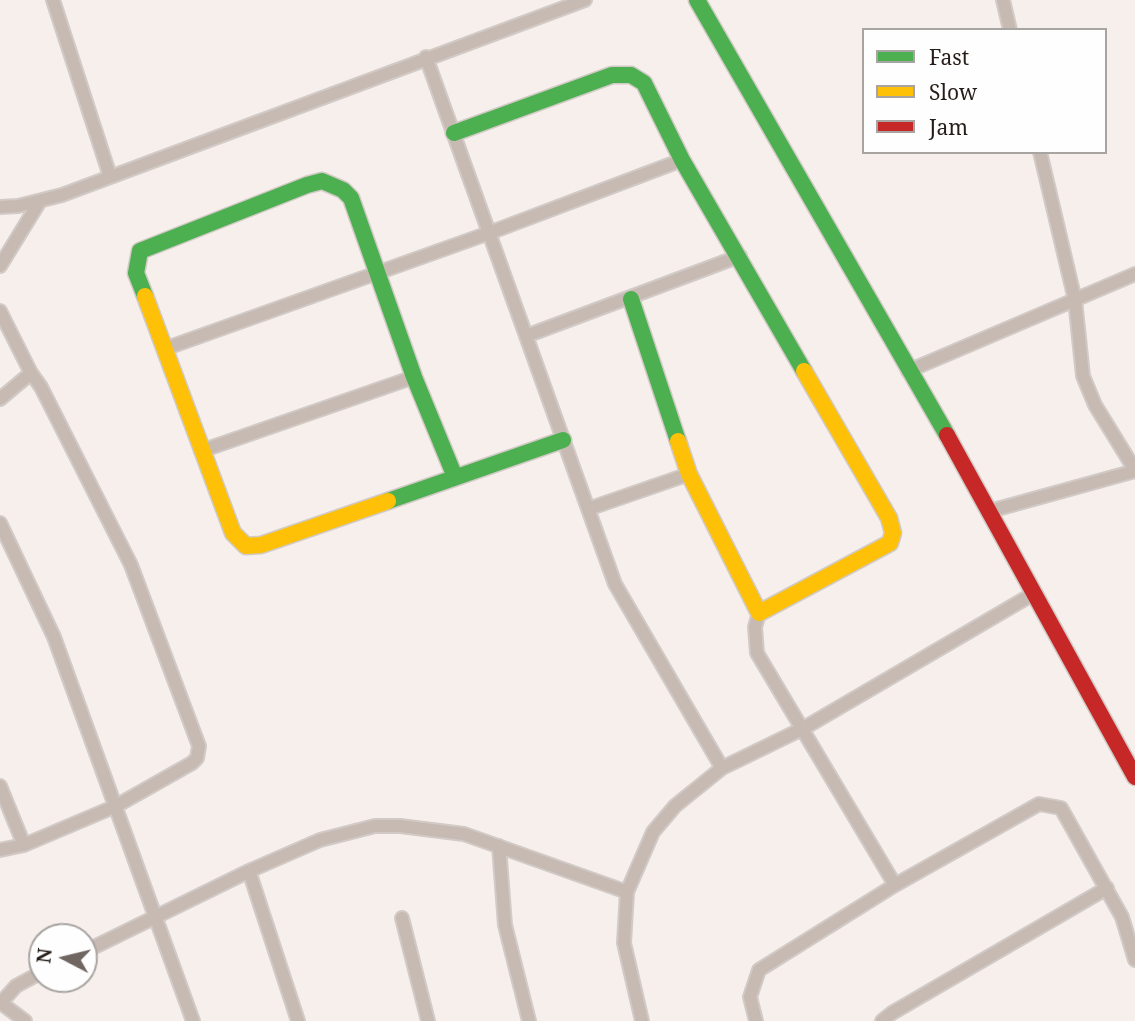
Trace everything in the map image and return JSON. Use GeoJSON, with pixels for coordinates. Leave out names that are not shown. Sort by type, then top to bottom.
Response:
{"type":"FeatureCollection","features":[{"type":"Feature","properties":{"kind":"street"},"geometry":{"type":"LineString","coordinates":[[53,0],[110,176]]}},
{"type":"Feature","properties":{"kind":"street"},"geometry":{"type":"LineString","coordinates":[[0,207],[40,201],[585,0]]}},
{"type":"Feature","properties":{"kind":"street"},"geometry":{"type":"LineString","coordinates":[[696,0],[989,511],[1135,777]]}},
{"type":"Feature","properties":{"kind":"street"},"geometry":{"type":"LineString","coordinates":[[1003,0],[1010,28]]}},
{"type":"Feature","properties":{"kind":"street"},"geometry":{"type":"LineString","coordinates":[[426,57],[615,584],[722,768]]}},
{"type":"Feature","properties":{"kind":"street"},"geometry":{"type":"LineString","coordinates":[[454,133],[621,74],[632,75],[644,83],[682,160],[740,256],[889,518],[893,533],[890,542],[879,551],[759,613]]}},
{"type":"Feature","properties":{"kind":"street"},"geometry":{"type":"LineString","coordinates":[[989,511],[1135,470],[1095,405],[1083,376],[1076,300],[1040,154]]}},
{"type":"Feature","properties":{"kind":"street"},"geometry":{"type":"LineString","coordinates":[[164,349],[489,233],[682,160]]}},
{"type":"Feature","properties":{"kind":"street"},"geometry":{"type":"LineString","coordinates":[[455,477],[414,377],[379,271],[351,198],[335,185],[323,181],[307,184],[140,251],[136,273],[233,533],[241,543],[254,547],[563,440]]}},
{"type":"Feature","properties":{"kind":"street"},"geometry":{"type":"LineString","coordinates":[[0,266],[40,201]]}},
{"type":"Feature","properties":{"kind":"street"},"geometry":{"type":"LineString","coordinates":[[526,336],[631,299],[740,256]]}},
{"type":"Feature","properties":{"kind":"street"},"geometry":{"type":"LineString","coordinates":[[908,371],[1135,274]]}},
{"type":"Feature","properties":{"kind":"street"},"geometry":{"type":"LineString","coordinates":[[631,299],[689,474],[759,613],[755,627],[757,653],[895,885]]}},
{"type":"Feature","properties":{"kind":"street"},"geometry":{"type":"LineString","coordinates":[[0,311],[131,565],[199,746],[197,758],[192,763],[117,806],[24,845],[0,849]]}},
{"type":"Feature","properties":{"kind":"street"},"geometry":{"type":"LineString","coordinates":[[0,399],[31,373]]}},
{"type":"Feature","properties":{"kind":"street"},"geometry":{"type":"LineString","coordinates":[[201,450],[414,377]]}},
{"type":"Feature","properties":{"kind":"street"},"geometry":{"type":"LineString","coordinates":[[588,509],[689,474]]}},
{"type":"Feature","properties":{"kind":"street"},"geometry":{"type":"LineString","coordinates":[[0,523],[54,637],[193,1021]]}},
{"type":"Feature","properties":{"kind":"street"},"geometry":{"type":"LineString","coordinates":[[642,1021],[624,943],[627,892],[653,832],[675,806],[722,768],[804,728],[1033,594]]}},
{"type":"Feature","properties":{"kind":"street"},"geometry":{"type":"LineString","coordinates":[[0,786],[24,845]]}},
{"type":"Feature","properties":{"kind":"street"},"geometry":{"type":"LineString","coordinates":[[756,1021],[750,997],[759,970],[895,885],[1045,803],[1060,808],[1107,888],[1122,917],[1135,960]]}},
{"type":"Feature","properties":{"kind":"street"},"geometry":{"type":"LineString","coordinates":[[98,945],[249,871],[320,840],[375,826],[400,825],[464,834],[627,892]]}},
{"type":"Feature","properties":{"kind":"street"},"geometry":{"type":"LineString","coordinates":[[499,846],[505,925],[529,1021]]}},
{"type":"Feature","properties":{"kind":"street"},"geometry":{"type":"LineString","coordinates":[[249,871],[298,1021]]}},
{"type":"Feature","properties":{"kind":"street"},"geometry":{"type":"LineString","coordinates":[[882,1021],[1107,888]]}},
{"type":"Feature","properties":{"kind":"street"},"geometry":{"type":"LineString","coordinates":[[402,918],[428,1021]]}},
{"type":"Feature","properties":{"kind":"street"},"geometry":{"type":"LineString","coordinates":[[25,1021],[0,1004],[16,986],[28,980]]}},
{"type":"Feature","properties":{"kind":"traffic: fast"},"geometry":{"type":"LineString","coordinates":[[697,0],[947,435]]}},
{"type":"Feature","properties":{"kind":"traffic: fast"},"geometry":{"type":"LineString","coordinates":[[454,133],[612,75],[631,75],[644,83],[682,160],[804,371]]}},
{"type":"Feature","properties":{"kind":"traffic: fast"},"geometry":{"type":"LineString","coordinates":[[145,296],[136,273],[140,251],[307,185],[322,181],[343,190],[351,198],[414,377],[455,477]]}},
{"type":"Feature","properties":{"kind":"traffic: fast"},"geometry":{"type":"LineString","coordinates":[[631,299],[678,441]]}},
{"type":"Feature","properties":{"kind":"traffic: fast"},"geometry":{"type":"LineString","coordinates":[[388,501],[563,440]]}},
{"type":"Feature","properties":{"kind":"traffic: slow"},"geometry":{"type":"LineString","coordinates":[[145,296],[233,533],[246,546],[261,545],[388,501]]}},
{"type":"Feature","properties":{"kind":"traffic: slow"},"geometry":{"type":"LineString","coordinates":[[678,441],[689,474],[759,613],[890,543],[893,533],[889,518],[804,371]]}},
{"type":"Feature","properties":{"kind":"traffic: jam"},"geometry":{"type":"LineString","coordinates":[[947,435],[1135,777]]}}]}
